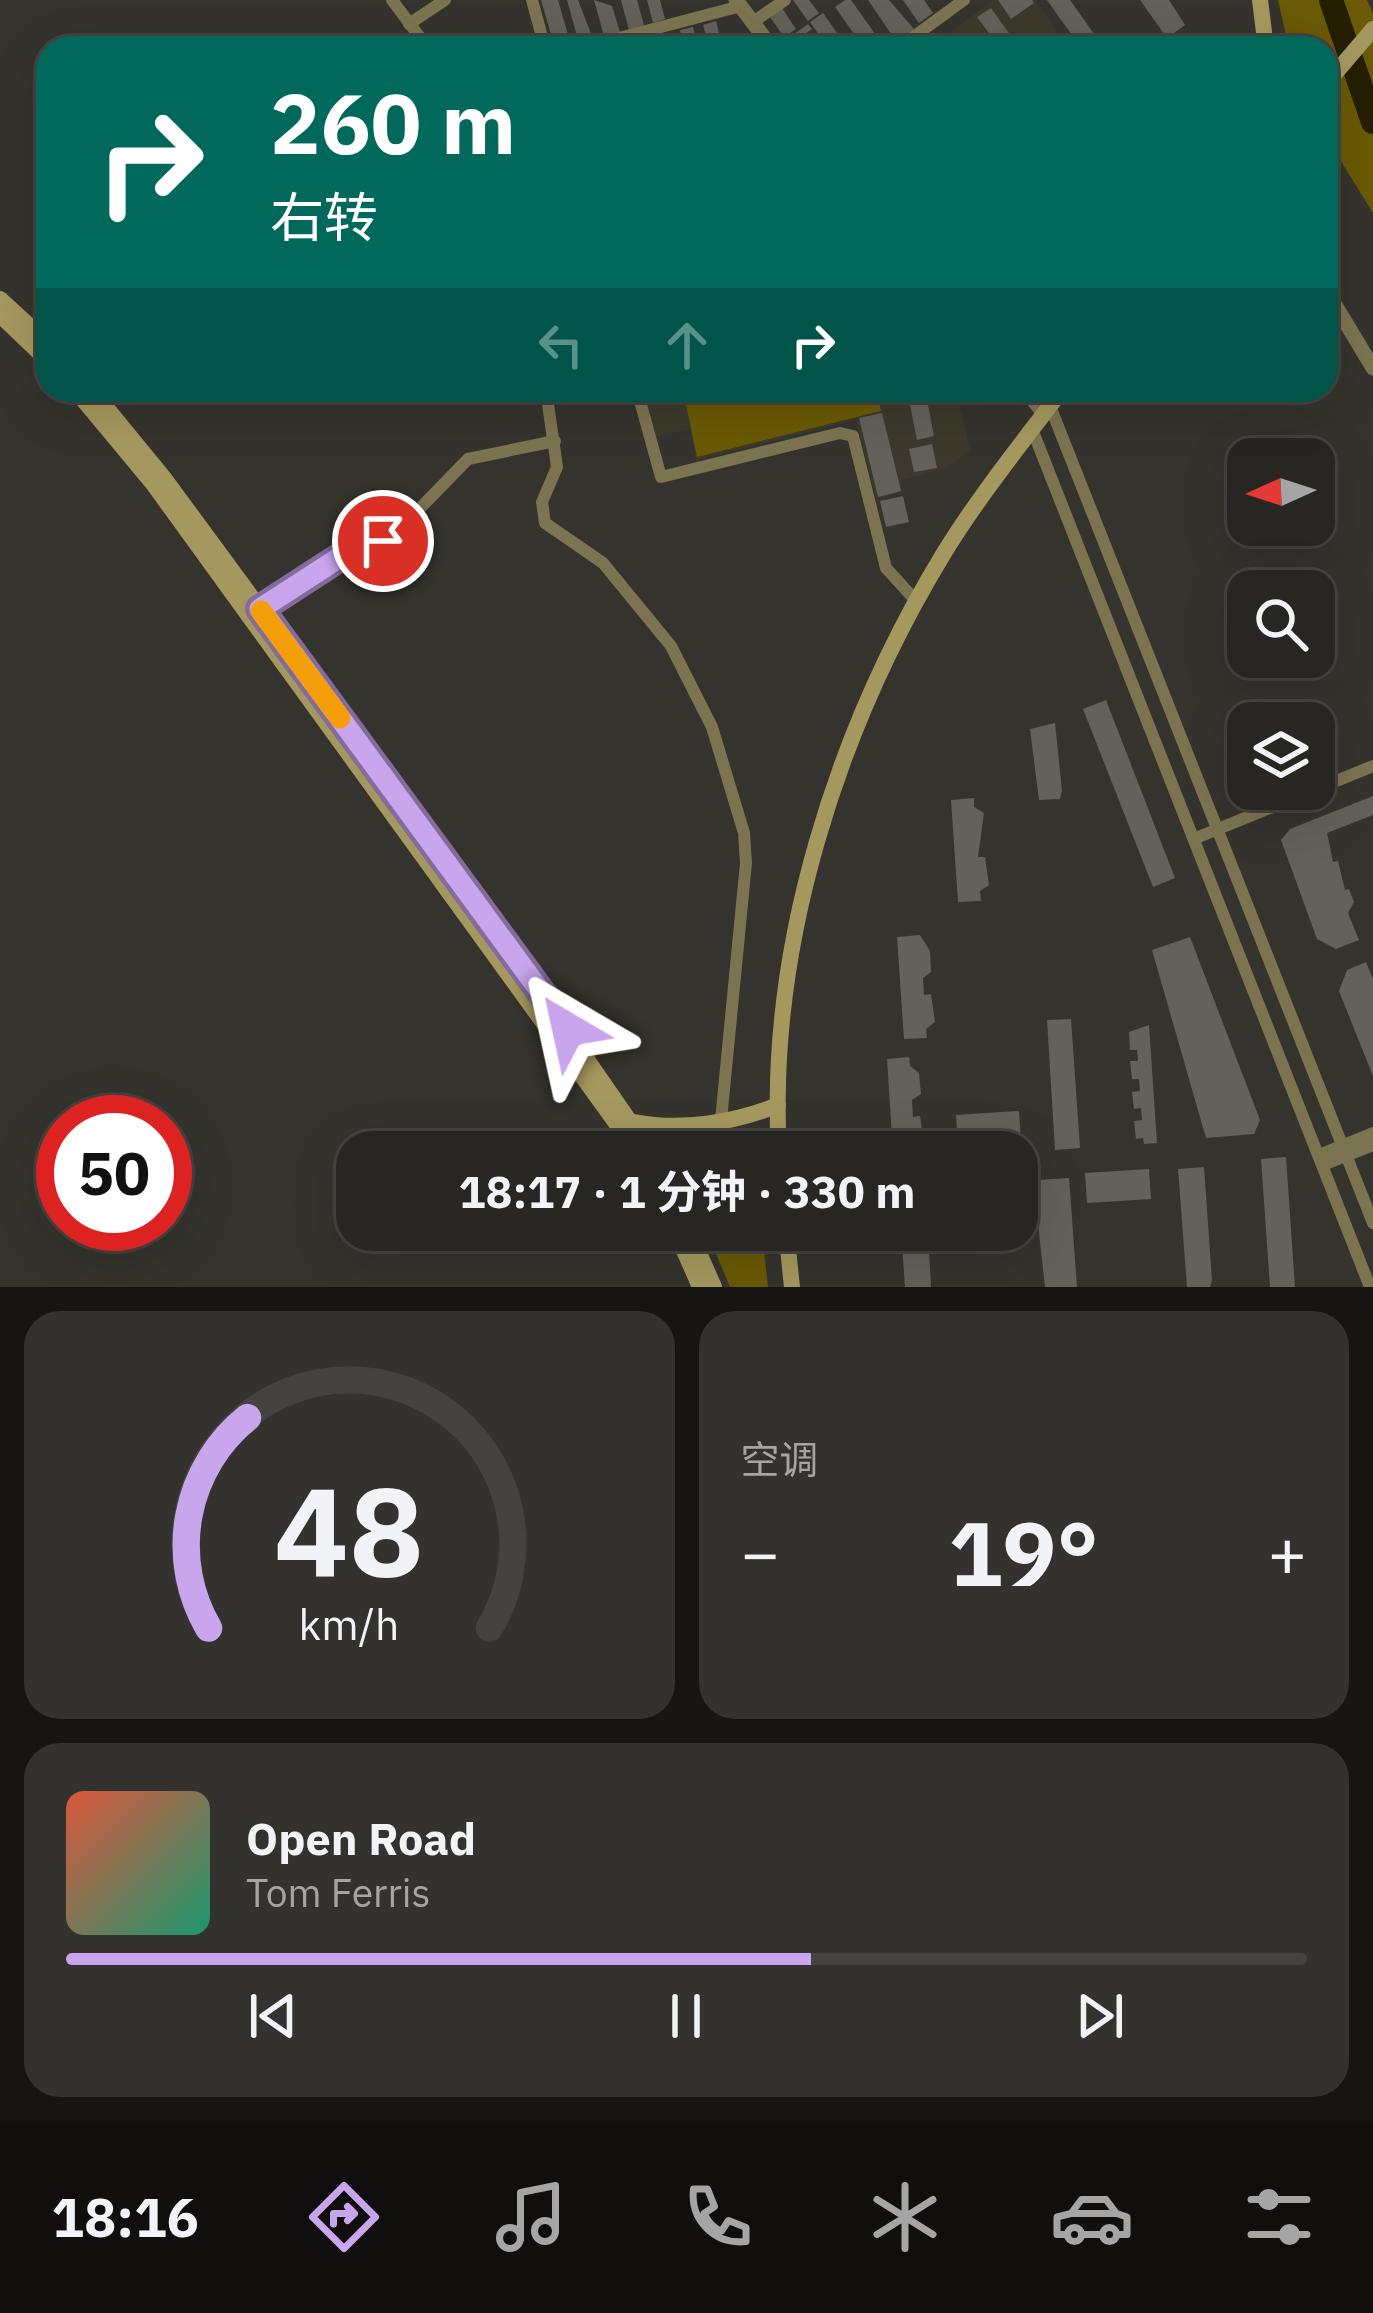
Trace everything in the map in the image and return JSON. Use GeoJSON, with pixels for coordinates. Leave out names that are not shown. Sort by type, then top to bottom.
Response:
{"type":"FeatureCollection","features":[{"type":"Feature","properties":{"kind":"main road"},"geometry":{"type":"LineString","coordinates":[[1260,0],[1264,36]]}},
{"type":"Feature","properties":{"kind":"main road"},"geometry":{"type":"LineString","coordinates":[[1338,59],[1372,22]]}},
{"type":"Feature","properties":{"kind":"main road"},"geometry":{"type":"LineString","coordinates":[[1338,68],[1372,22]]}},
{"type":"Feature","properties":{"kind":"main road"},"geometry":{"type":"LineString","coordinates":[[0,298],[36,332]]}},
{"type":"Feature","properties":{"kind":"main road"},"geometry":{"type":"LineString","coordinates":[[0,315],[36,350]]}},
{"type":"Feature","properties":{"kind":"main road"},"geometry":{"type":"LineString","coordinates":[[85,402],[154,485],[622,1131]]}},
{"type":"Feature","properties":{"kind":"main road"},"geometry":{"type":"LineString","coordinates":[[101,402],[260,609],[639,1131]]}},
{"type":"Feature","properties":{"kind":"main road"},"geometry":{"type":"LineString","coordinates":[[779,1131],[786,1005],[820,833],[860,722],[917,602],[964,523],[1053,402]]}},
{"type":"Feature","properties":{"kind":"main road"},"geometry":{"type":"LineString","coordinates":[[634,1123],[674,1127],[778,1105]]}},
{"type":"Feature","properties":{"kind":"main road"},"geometry":{"type":"LineString","coordinates":[[684,1251],[700,1287]]}},
{"type":"Feature","properties":{"kind":"main road"},"geometry":{"type":"LineString","coordinates":[[698,1251],[714,1287]]}},
{"type":"Feature","properties":{"kind":"main road"},"geometry":{"type":"LineString","coordinates":[[788,1251],[792,1287]]}},
{"type":"Feature","properties":{"kind":"street"},"geometry":{"type":"LineString","coordinates":[[392,0],[418,36]]}},
{"type":"Feature","properties":{"kind":"street"},"geometry":{"type":"LineString","coordinates":[[409,24],[445,0]]}},
{"type":"Feature","properties":{"kind":"street"},"geometry":{"type":"LineString","coordinates":[[532,0],[542,36]]}},
{"type":"Feature","properties":{"kind":"street"},"geometry":{"type":"LineString","coordinates":[[753,22],[784,0]]}},
{"type":"Feature","properties":{"kind":"street"},"geometry":{"type":"LineString","coordinates":[[914,36],[964,0]]}},
{"type":"Feature","properties":{"kind":"street"},"geometry":{"type":"LineString","coordinates":[[623,36],[739,3],[763,36]]}},
{"type":"Feature","properties":{"kind":"street"},"geometry":{"type":"LineString","coordinates":[[1338,310],[1373,368]]}},
{"type":"Feature","properties":{"kind":"street"},"geometry":{"type":"LineString","coordinates":[[548,402],[556,467],[542,502],[545,523],[603,563],[671,646],[712,727],[744,833],[746,862],[721,1120]]}},
{"type":"Feature","properties":{"kind":"street"},"geometry":{"type":"LineString","coordinates":[[640,402],[661,477],[840,433],[853,436],[886,568],[917,602]]}},
{"type":"Feature","properties":{"kind":"street"},"geometry":{"type":"LineString","coordinates":[[1039,402],[1047,410],[1219,828],[1373,1223]]}},
{"type":"Feature","properties":{"kind":"street"},"geometry":{"type":"LineString","coordinates":[[1032,430],[1370,1287]]}},
{"type":"Feature","properties":{"kind":"street"},"geometry":{"type":"LineString","coordinates":[[260,609],[351,550],[396,533],[468,459],[555,441]]}},
{"type":"Feature","properties":{"kind":"street"},"geometry":{"type":"LineString","coordinates":[[1196,838],[1373,766]]}},
{"type":"Feature","properties":{"kind":"street"},"geometry":{"type":"LineString","coordinates":[[1321,1160],[1373,1133]]}},
{"type":"Feature","properties":{"kind":"street"},"geometry":{"type":"LineString","coordinates":[[1345,1150],[1373,1145]]}},
{"type":"Feature","properties":{"kind":"shaded area"},"geometry":{"type":"Polygon","coordinates":[[[994,0],[1035,0],[1060,36],[944,36],[994,0]]]}},
{"type":"Feature","properties":{"kind":"shaded area"},"geometry":{"type":"Polygon","coordinates":[[[1278,0],[1367,0],[1373,13],[1373,213],[1338,156],[1338,36],[1286,36],[1278,0]]]}},
{"type":"Feature","properties":{"kind":"shaded area"},"geometry":{"type":"Polygon","coordinates":[[[647,402],[960,402],[970,450],[947,468],[902,480],[904,492],[876,499],[856,420],[696,460],[690,429],[656,437],[647,402]]]}},
{"type":"Feature","properties":{"kind":"shaded area"},"geometry":{"type":"Polygon","coordinates":[[[686,402],[879,402],[881,411],[697,457],[686,402]]]}},
{"type":"Feature","properties":{"kind":"shaded area"},"geometry":{"type":"Polygon","coordinates":[[[715,1251],[764,1251],[768,1287],[730,1287],[715,1251]]]}},
{"type":"Feature","properties":{"kind":"building"},"geometry":{"type":"Polygon","coordinates":[[[541,0],[558,0],[568,36],[552,36],[541,0]]]}},
{"type":"Feature","properties":{"kind":"building"},"geometry":{"type":"Polygon","coordinates":[[[567,0],[578,0],[592,36],[577,36],[567,0]]]}},
{"type":"Feature","properties":{"kind":"building"},"geometry":{"type":"Polygon","coordinates":[[[594,0],[612,6],[620,32],[604,36],[594,0]]]}},
{"type":"Feature","properties":{"kind":"building"},"geometry":{"type":"Polygon","coordinates":[[[621,0],[637,0],[644,25],[629,30],[621,0]]]}},
{"type":"Feature","properties":{"kind":"building"},"geometry":{"type":"Polygon","coordinates":[[[647,0],[660,0],[665,19],[653,23],[647,0]]]}},
{"type":"Feature","properties":{"kind":"building"},"geometry":{"type":"Polygon","coordinates":[[[793,0],[809,0],[819,13],[808,21],[793,0]]]}},
{"type":"Feature","properties":{"kind":"building"},"geometry":{"type":"Polygon","coordinates":[[[851,0],[876,36],[856,36],[835,7],[851,0]]]}},
{"type":"Feature","properties":{"kind":"building"},"geometry":{"type":"Polygon","coordinates":[[[868,0],[889,0],[914,29],[893,36],[868,0]]]}},
{"type":"Feature","properties":{"kind":"building"},"geometry":{"type":"Polygon","coordinates":[[[903,0],[924,0],[933,13],[919,23],[903,0]]]}},
{"type":"Feature","properties":{"kind":"building"},"geometry":{"type":"Polygon","coordinates":[[[998,0],[1032,0],[1034,3],[1011,19],[998,0]]]}},
{"type":"Feature","properties":{"kind":"building"},"geometry":{"type":"Polygon","coordinates":[[[1047,0],[1070,0],[1096,36],[1072,36],[1047,0]]]}},
{"type":"Feature","properties":{"kind":"building"},"geometry":{"type":"Polygon","coordinates":[[[1140,0],[1169,0],[1185,25],[1166,36],[1140,0]]]}},
{"type":"Feature","properties":{"kind":"building"},"geometry":{"type":"Polygon","coordinates":[[[782,8],[796,29],[783,36],[770,17],[782,8]]]}},
{"type":"Feature","properties":{"kind":"building"},"geometry":{"type":"Polygon","coordinates":[[[991,8],[1011,36],[991,36],[977,17],[991,8]]]}},
{"type":"Feature","properties":{"kind":"building"},"geometry":{"type":"Polygon","coordinates":[[[823,13],[839,36],[820,36],[810,22],[823,13]]]}},
{"type":"Feature","properties":{"kind":"building"},"geometry":{"type":"Polygon","coordinates":[[[716,21],[720,36],[706,36],[703,25],[716,21]]]}},
{"type":"Feature","properties":{"kind":"building"},"geometry":{"type":"Polygon","coordinates":[[[808,24],[812,29],[802,36],[791,36],[808,24]]]}},
{"type":"Feature","properties":{"kind":"building"},"geometry":{"type":"Polygon","coordinates":[[[693,27],[695,36],[681,36],[680,30],[693,27]]]}},
{"type":"Feature","properties":{"kind":"building"},"geometry":{"type":"Polygon","coordinates":[[[909,402],[927,402],[934,436],[917,440],[909,402]]]}},
{"type":"Feature","properties":{"kind":"building"},"geometry":{"type":"Polygon","coordinates":[[[882,413],[901,491],[878,497],[859,418],[882,413]]]}},
{"type":"Feature","properties":{"kind":"building"},"geometry":{"type":"Polygon","coordinates":[[[932,444],[937,468],[914,472],[909,449],[932,444]]]}},
{"type":"Feature","properties":{"kind":"building"},"geometry":{"type":"Polygon","coordinates":[[[903,496],[909,522],[886,527],[880,501],[903,496]]]}},
{"type":"Feature","properties":{"kind":"building"},"geometry":{"type":"Polygon","coordinates":[[[1106,700],[1175,878],[1153,887],[1083,709],[1106,700]]]}},
{"type":"Feature","properties":{"kind":"building"},"geometry":{"type":"Polygon","coordinates":[[[1055,723],[1062,791],[1060,799],[1039,800],[1030,729],[1055,723]]]}},
{"type":"Feature","properties":{"kind":"building"},"geometry":{"type":"Polygon","coordinates":[[[1373,796],[1373,815],[1327,833],[1333,862],[1338,861],[1345,890],[1349,889],[1354,902],[1348,913],[1359,940],[1336,949],[1317,939],[1281,840],[1290,829],[1373,796]]]}},
{"type":"Feature","properties":{"kind":"building"},"geometry":{"type":"Polygon","coordinates":[[[974,798],[974,807],[984,813],[978,857],[985,857],[989,885],[980,891],[981,901],[958,902],[951,800],[974,798]]]}},
{"type":"Feature","properties":{"kind":"building"},"geometry":{"type":"Polygon","coordinates":[[[920,935],[930,951],[931,972],[923,978],[924,995],[931,994],[935,1022],[926,1029],[927,1038],[904,1039],[897,937],[920,935]]]}},
{"type":"Feature","properties":{"kind":"building"},"geometry":{"type":"Polygon","coordinates":[[[1190,937],[1260,1120],[1254,1134],[1206,1138],[1152,950],[1190,937]]]}},
{"type":"Feature","properties":{"kind":"building"},"geometry":{"type":"Polygon","coordinates":[[[1366,962],[1373,979],[1373,1076],[1339,991],[1347,970],[1366,962]]]}},
{"type":"Feature","properties":{"kind":"building"},"geometry":{"type":"Polygon","coordinates":[[[1071,1019],[1080,1148],[1055,1150],[1047,1020],[1071,1019]]]}},
{"type":"Feature","properties":{"kind":"building"},"geometry":{"type":"Polygon","coordinates":[[[1149,1025],[1157,1143],[1144,1144],[1143,1138],[1136,1139],[1134,1121],[1142,1120],[1141,1108],[1134,1109],[1132,1092],[1140,1091],[1139,1079],[1132,1079],[1130,1061],[1138,1061],[1137,1050],[1130,1050],[1129,1032],[1149,1025]]]}},
{"type":"Feature","properties":{"kind":"building"},"geometry":{"type":"Polygon","coordinates":[[[909,1057],[910,1066],[919,1073],[921,1094],[912,1100],[913,1117],[920,1116],[922,1131],[892,1131],[887,1059],[909,1057]]]}},
{"type":"Feature","properties":{"kind":"building"},"geometry":{"type":"Polygon","coordinates":[[[1019,1111],[1020,1131],[957,1131],[956,1115],[1019,1111]]]}},
{"type":"Feature","properties":{"kind":"building"},"geometry":{"type":"Polygon","coordinates":[[[1286,1157],[1295,1287],[1270,1287],[1261,1159],[1286,1157]]]}},
{"type":"Feature","properties":{"kind":"building"},"geometry":{"type":"Polygon","coordinates":[[[1204,1167],[1212,1280],[1210,1287],[1187,1287],[1178,1169],[1204,1167]]]}},
{"type":"Feature","properties":{"kind":"building"},"geometry":{"type":"Polygon","coordinates":[[[1149,1169],[1151,1199],[1087,1203],[1085,1173],[1149,1169]]]}},
{"type":"Feature","properties":{"kind":"building"},"geometry":{"type":"Polygon","coordinates":[[[1069,1178],[1077,1287],[1045,1287],[1038,1180],[1069,1178]]]}},
{"type":"Feature","properties":{"kind":"building"},"geometry":{"type":"Polygon","coordinates":[[[902,1251],[929,1251],[931,1287],[905,1287],[902,1251]]]}},
{"type":"Feature","properties":{"kind":"waterway"},"geometry":{"type":"LineString","coordinates":[[1331,0],[1373,122]]}},
{"type":"Feature","properties":{"kind":"slow traffic"},"geometry":{"type":"LineString","coordinates":[[261,611],[340,718]]}},
{"type":"Feature","properties":{"kind":"route"},"geometry":{"type":"LineString","coordinates":[[383,541],[351,550],[260,609],[568,1029]]}}]}
